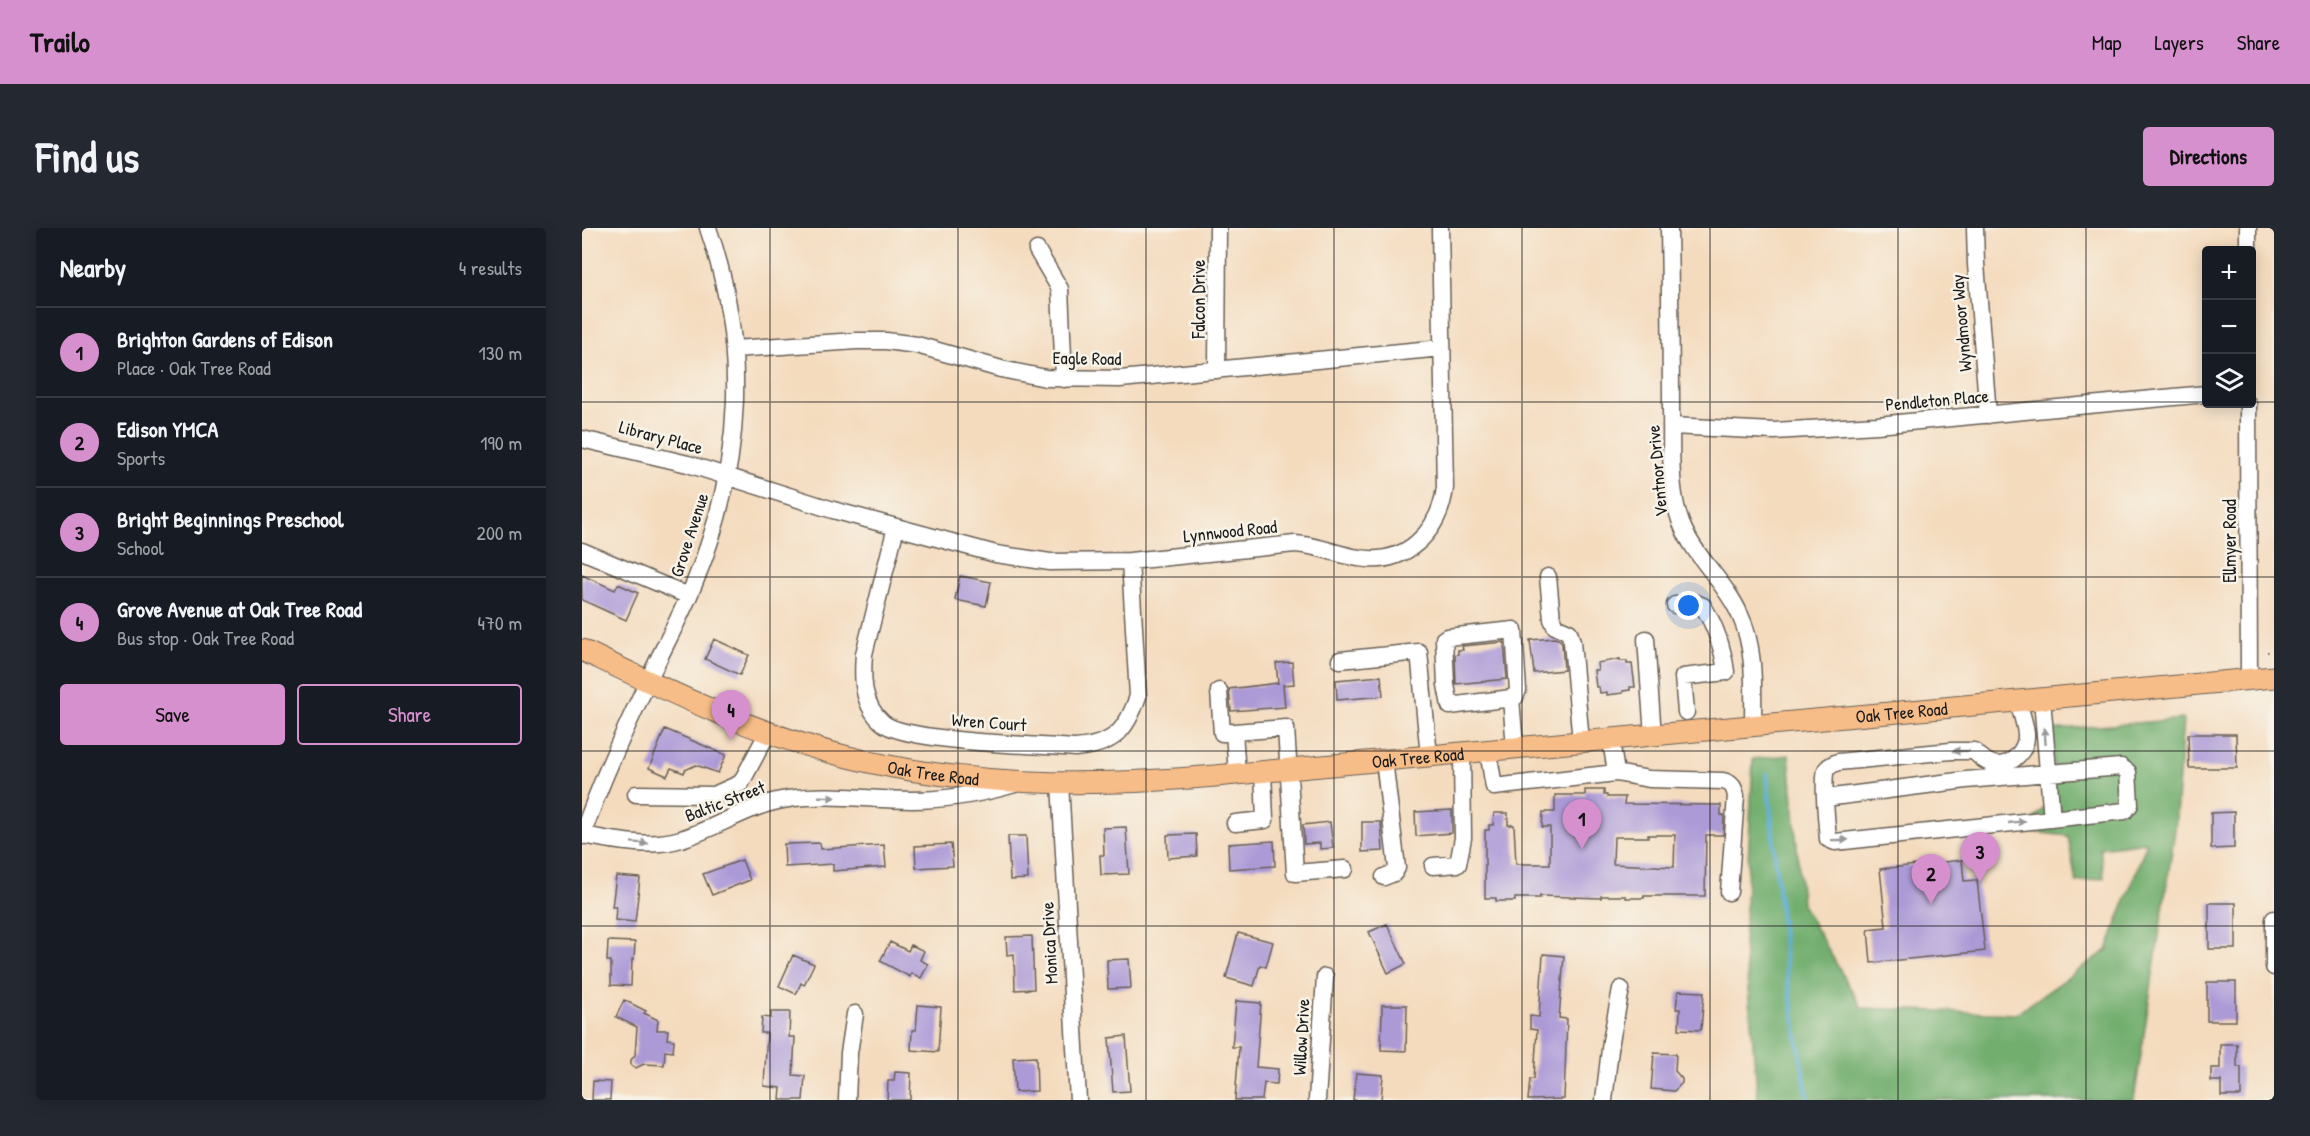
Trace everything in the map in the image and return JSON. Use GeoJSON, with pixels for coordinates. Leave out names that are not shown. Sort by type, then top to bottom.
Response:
{"type":"FeatureCollection","features":[{"type":"Feature","properties":{"kind":"main road","name":"Oak Tree Road"},"geometry":{"type":"LineString","coordinates":[[582,650],[768,732],[840,755],[892,767],[965,777],[1060,783],[1160,780],[1237,774],[2274,677]]}},
{"type":"Feature","properties":{"kind":"street","name":"Grove Avenue"},"geometry":{"type":"LineString","coordinates":[[582,835],[648,681],[699,574],[728,477],[735,418],[734,349],[725,285],[708,228]]}},
{"type":"Feature","properties":{"kind":"street","name":"Falcon Drive"},"geometry":{"type":"LineString","coordinates":[[1217,370],[1218,228]]}},
{"type":"Feature","properties":{"kind":"street","name":"Lynnwood Road"},"geometry":{"type":"LineString","coordinates":[[728,477],[833,510],[996,554],[1050,562],[1130,561],[1295,544],[1318,546],[1359,558],[1375,559],[1398,554],[1418,542],[1429,531],[1438,518],[1445,488],[1440,228]]}},
{"type":"Feature","properties":{"kind":"street","name":"Ventnor Drive"},"geometry":{"type":"LineString","coordinates":[[1669,228],[1671,426],[1675,497],[1681,523],[1700,557],[1740,614],[1748,639],[1753,673],[1753,727]]}},
{"type":"Feature","properties":{"kind":"street","name":"Wyndmoor Way"},"geometry":{"type":"LineString","coordinates":[[1975,228],[1988,414]]}},
{"type":"Feature","properties":{"kind":"street"},"geometry":{"type":"LineString","coordinates":[[2248,228],[2248,246]]}},
{"type":"Feature","properties":{"kind":"street"},"geometry":{"type":"LineString","coordinates":[[1037,250],[1060,290],[1064,379]]}},
{"type":"Feature","properties":{"kind":"street","name":"Eagle Road"},"geometry":{"type":"LineString","coordinates":[[734,349],[886,341],[917,345],[1000,369],[1064,379],[1120,379],[1442,348]]}},
{"type":"Feature","properties":{"kind":"street","name":"Pendleton Place"},"geometry":{"type":"LineString","coordinates":[[1671,426],[1774,431],[1877,425],[2202,394]]}},
{"type":"Feature","properties":{"kind":"street","name":"Ellmyer Road"},"geometry":{"type":"LineString","coordinates":[[2248,408],[2249,679]]}},
{"type":"Feature","properties":{"kind":"street","name":"Library Place"},"geometry":{"type":"LineString","coordinates":[[582,439],[658,455],[728,477]]}},
{"type":"Feature","properties":{"kind":"street","name":"Wren Court"},"geometry":{"type":"LineString","coordinates":[[896,527],[864,654],[862,675],[865,695],[872,710],[883,723],[896,730],[932,738],[1075,748],[1093,746],[1113,738],[1124,728],[1132,715],[1138,696],[1130,561]]}},
{"type":"Feature","properties":{"kind":"street"},"geometry":{"type":"LineString","coordinates":[[582,551],[689,596]]}},
{"type":"Feature","properties":{"kind":"street"},"geometry":{"type":"LineString","coordinates":[[1548,577],[1551,619],[1555,626],[1569,632],[1572,642],[1581,742]]}},
{"type":"Feature","properties":{"kind":"street"},"geometry":{"type":"LineString","coordinates":[[1675,605],[1696,603],[1703,606],[1716,629],[1726,672],[1683,677],[1686,712]]}},
{"type":"Feature","properties":{"kind":"street"},"geometry":{"type":"LineString","coordinates":[[1514,630],[1518,690],[1515,697],[1510,698],[1450,706],[1446,685],[1444,639],[1464,634],[1514,630]]}},
{"type":"Feature","properties":{"kind":"street"},"geometry":{"type":"LineString","coordinates":[[1646,639],[1653,736]]}},
{"type":"Feature","properties":{"kind":"street"},"geometry":{"type":"LineString","coordinates":[[1340,660],[1419,652],[1429,756]]}},
{"type":"Feature","properties":{"kind":"street"},"geometry":{"type":"LineString","coordinates":[[1218,691],[1222,733],[1286,728],[1295,873],[1345,869]]}},
{"type":"Feature","properties":{"kind":"street"},"geometry":{"type":"LineString","coordinates":[[1510,698],[1515,748]]}},
{"type":"Feature","properties":{"kind":"street"},"geometry":{"type":"LineString","coordinates":[[2042,699],[2052,819]]}},
{"type":"Feature","properties":{"kind":"street"},"geometry":{"type":"LineString","coordinates":[[1826,793],[1833,797],[1966,780],[2121,767],[2128,772],[2130,805],[2125,811],[1835,842],[1828,839],[1825,772],[1830,765],[1838,762],[1951,751],[1974,751],[1983,760],[1997,765],[2011,761],[2020,754],[2025,746],[2026,734],[2018,702]]}},
{"type":"Feature","properties":{"kind":"street"},"geometry":{"type":"LineString","coordinates":[[636,794],[714,795],[741,783],[768,732]]}},
{"type":"Feature","properties":{"kind":"street"},"geometry":{"type":"LineString","coordinates":[[1234,732],[1237,774]]}},
{"type":"Feature","properties":{"kind":"street"},"geometry":{"type":"LineString","coordinates":[[1611,740],[1616,773]]}},
{"type":"Feature","properties":{"kind":"street"},"geometry":{"type":"LineString","coordinates":[[1488,751],[1494,787],[1616,773],[1649,779],[1730,783],[1736,796],[1729,892]]}},
{"type":"Feature","properties":{"kind":"street"},"geometry":{"type":"LineString","coordinates":[[1433,866],[1458,864],[1463,838],[1462,753]]}},
{"type":"Feature","properties":{"kind":"street"},"geometry":{"type":"LineString","coordinates":[[1384,760],[1397,868],[1394,873],[1384,877]]}},
{"type":"Feature","properties":{"kind":"street"},"geometry":{"type":"LineString","coordinates":[[1235,823],[1265,820],[1263,771]]}},
{"type":"Feature","properties":{"kind":"street","name":"Baltic Street"},"geometry":{"type":"LineString","coordinates":[[582,835],[615,841],[658,843],[682,839],[755,808],[788,799],[817,797],[913,800],[977,795],[1024,781]]}},
{"type":"Feature","properties":{"kind":"street","name":"Monica Drive"},"geometry":{"type":"LineString","coordinates":[[1060,783],[1078,1100]]}},
{"type":"Feature","properties":{"kind":"street"},"geometry":{"type":"LineString","coordinates":[[2274,919],[2274,966]]}},
{"type":"Feature","properties":{"kind":"street","name":"Willow Drive"},"geometry":{"type":"LineString","coordinates":[[1317,1100],[1324,977]]}},
{"type":"Feature","properties":{"kind":"street"},"geometry":{"type":"LineString","coordinates":[[1604,1100],[1611,1041],[1621,989]]}},
{"type":"Feature","properties":{"kind":"street"},"geometry":{"type":"LineString","coordinates":[[847,1100],[849,1053],[855,1014]]}},
{"type":"Feature","properties":{"kind":"path"},"geometry":{"type":"LineString","coordinates":[[2267,652],[2274,652]]}},
{"type":"Feature","properties":{"kind":"green space"},"geometry":{"type":"Polygon","coordinates":[[[2183,719],[2175,830],[2134,1100],[1758,1100],[1744,944],[1753,759],[1789,755],[1802,904],[1862,1008],[2016,1014],[2107,950],[2147,842],[2100,848],[2104,878],[2076,882],[2068,836],[2023,831],[2055,796],[2051,730],[2183,719]]]}},
{"type":"Feature","properties":{"kind":"building"},"geometry":{"type":"Polygon","coordinates":[[[582,575],[615,590],[618,584],[638,593],[626,620],[582,600],[582,575]]]}},
{"type":"Feature","properties":{"kind":"building"},"geometry":{"type":"Polygon","coordinates":[[[960,576],[991,582],[986,606],[955,600],[960,576]]]}},
{"type":"Feature","properties":{"kind":"building"},"geometry":{"type":"Polygon","coordinates":[[[1555,638],[1562,644],[1564,670],[1534,673],[1530,640],[1555,638]]]}},
{"type":"Feature","properties":{"kind":"building"},"geometry":{"type":"Polygon","coordinates":[[[714,639],[749,655],[740,675],[705,659],[714,639]]]}},
{"type":"Feature","properties":{"kind":"building"},"geometry":{"type":"Polygon","coordinates":[[[1504,642],[1507,679],[1456,684],[1455,655],[1458,654],[1458,650],[1463,650],[1462,646],[1504,642]]]}},
{"type":"Feature","properties":{"kind":"building"},"geometry":{"type":"Polygon","coordinates":[[[1620,659],[1620,661],[1627,661],[1627,664],[1632,664],[1635,687],[1630,687],[1630,690],[1623,691],[1623,693],[1607,695],[1607,692],[1600,693],[1599,687],[1596,687],[1594,670],[1598,670],[1597,663],[1620,659]]]}},
{"type":"Feature","properties":{"kind":"building"},"geometry":{"type":"Polygon","coordinates":[[[1292,662],[1294,684],[1283,685],[1285,707],[1231,711],[1229,689],[1278,683],[1276,663],[1292,662]]]}},
{"type":"Feature","properties":{"kind":"building"},"geometry":{"type":"Polygon","coordinates":[[[1381,676],[1383,696],[1337,700],[1336,680],[1381,676]]]}},
{"type":"Feature","properties":{"kind":"building"},"geometry":{"type":"Polygon","coordinates":[[[665,729],[726,755],[718,773],[696,765],[685,770],[684,773],[671,768],[667,776],[649,768],[665,729]]]}},
{"type":"Feature","properties":{"kind":"building"},"geometry":{"type":"Polygon","coordinates":[[[2188,734],[2236,734],[2237,768],[2189,768],[2188,734]]]}},
{"type":"Feature","properties":{"kind":"building"},"geometry":{"type":"Polygon","coordinates":[[[1585,790],[1604,790],[1604,795],[1607,797],[1625,797],[1624,804],[1721,805],[1721,815],[1724,815],[1723,835],[1706,835],[1705,896],[1626,898],[1626,896],[1601,896],[1601,898],[1540,896],[1540,898],[1515,898],[1515,901],[1496,901],[1496,898],[1485,898],[1485,830],[1489,830],[1489,825],[1493,825],[1494,813],[1508,813],[1508,825],[1514,825],[1516,864],[1550,864],[1550,827],[1542,827],[1543,812],[1555,812],[1555,795],[1585,795],[1585,790]],[[1675,835],[1614,837],[1613,864],[1674,867],[1675,835]]]}},
{"type":"Feature","properties":{"kind":"building"},"geometry":{"type":"Polygon","coordinates":[[[1452,810],[1452,833],[1416,836],[1415,812],[1452,810]]]}},
{"type":"Feature","properties":{"kind":"building"},"geometry":{"type":"Polygon","coordinates":[[[2234,812],[2234,848],[2211,849],[2211,813],[2234,812]]]}},
{"type":"Feature","properties":{"kind":"building"},"geometry":{"type":"Polygon","coordinates":[[[1330,822],[1333,848],[1320,849],[1320,843],[1304,844],[1303,825],[1330,822]]]}},
{"type":"Feature","properties":{"kind":"building"},"geometry":{"type":"Polygon","coordinates":[[[1362,822],[1381,822],[1383,851],[1362,852],[1362,822]]]}},
{"type":"Feature","properties":{"kind":"building"},"geometry":{"type":"Polygon","coordinates":[[[1126,827],[1129,874],[1101,875],[1100,855],[1104,855],[1103,828],[1126,827]]]}},
{"type":"Feature","properties":{"kind":"building"},"geometry":{"type":"Polygon","coordinates":[[[1196,834],[1197,856],[1168,858],[1167,835],[1196,834]]]}},
{"type":"Feature","properties":{"kind":"building"},"geometry":{"type":"Polygon","coordinates":[[[1008,836],[1026,836],[1028,879],[1010,880],[1008,836]]]}},
{"type":"Feature","properties":{"kind":"building"},"geometry":{"type":"Polygon","coordinates":[[[1274,841],[1275,866],[1229,869],[1228,844],[1274,841]]]}},
{"type":"Feature","properties":{"kind":"building"},"geometry":{"type":"Polygon","coordinates":[[[820,843],[821,849],[884,845],[886,867],[833,871],[833,864],[785,867],[784,844],[820,843]]]}},
{"type":"Feature","properties":{"kind":"building"},"geometry":{"type":"Polygon","coordinates":[[[951,844],[953,866],[916,868],[915,846],[951,844]]]}},
{"type":"Feature","properties":{"kind":"building"},"geometry":{"type":"Polygon","coordinates":[[[742,860],[750,880],[712,895],[703,874],[742,860]]]}},
{"type":"Feature","properties":{"kind":"building"},"geometry":{"type":"Polygon","coordinates":[[[1962,860],[1964,881],[1977,880],[1985,951],[1871,963],[1868,929],[1886,927],[1880,869],[1962,860]]]}},
{"type":"Feature","properties":{"kind":"building"},"geometry":{"type":"Polygon","coordinates":[[[616,876],[640,878],[635,922],[615,920],[616,907],[612,907],[616,876]]]}},
{"type":"Feature","properties":{"kind":"building"},"geometry":{"type":"Polygon","coordinates":[[[2209,903],[2236,903],[2236,949],[2209,949],[2209,903]]]}},
{"type":"Feature","properties":{"kind":"building"},"geometry":{"type":"Polygon","coordinates":[[[1387,924],[1406,964],[1388,973],[1369,932],[1387,924]]]}},
{"type":"Feature","properties":{"kind":"building"},"geometry":{"type":"Polygon","coordinates":[[[1238,933],[1273,942],[1266,967],[1260,965],[1254,986],[1226,978],[1238,933]]]}},
{"type":"Feature","properties":{"kind":"building"},"geometry":{"type":"Polygon","coordinates":[[[1032,936],[1034,989],[1015,990],[1014,954],[1007,955],[1006,937],[1032,936]]]}},
{"type":"Feature","properties":{"kind":"building"},"geometry":{"type":"Polygon","coordinates":[[[608,941],[635,942],[631,986],[611,985],[611,961],[607,961],[608,941]]]}},
{"type":"Feature","properties":{"kind":"building"},"geometry":{"type":"Polygon","coordinates":[[[890,942],[908,951],[911,945],[924,951],[920,960],[928,964],[921,978],[911,973],[910,977],[880,961],[890,942]]]}},
{"type":"Feature","properties":{"kind":"building"},"geometry":{"type":"Polygon","coordinates":[[[1543,954],[1564,956],[1559,1018],[1567,1019],[1564,1099],[1528,1100],[1530,1079],[1534,1079],[1537,1030],[1530,1029],[1530,1016],[1539,1017],[1543,954]]]}},
{"type":"Feature","properties":{"kind":"building"},"geometry":{"type":"Polygon","coordinates":[[[793,955],[814,964],[804,985],[801,983],[796,994],[779,986],[793,955]]]}},
{"type":"Feature","properties":{"kind":"building"},"geometry":{"type":"Polygon","coordinates":[[[1129,959],[1131,988],[1108,989],[1107,960],[1129,959]]]}},
{"type":"Feature","properties":{"kind":"building"},"geometry":{"type":"Polygon","coordinates":[[[2207,982],[2236,982],[2236,1021],[2207,1021],[2207,982]]]}},
{"type":"Feature","properties":{"kind":"building"},"geometry":{"type":"Polygon","coordinates":[[[1678,991],[1704,992],[1701,1030],[1679,1029],[1680,1009],[1676,1009],[1678,991]]]}},
{"type":"Feature","properties":{"kind":"building"},"geometry":{"type":"Polygon","coordinates":[[[624,1000],[658,1020],[657,1030],[668,1030],[667,1039],[674,1040],[673,1052],[665,1051],[664,1065],[644,1064],[636,1068],[631,1065],[631,1060],[635,1055],[637,1027],[616,1017],[624,1000]]]}},
{"type":"Feature","properties":{"kind":"building"},"geometry":{"type":"Polygon","coordinates":[[[1236,1001],[1261,1003],[1256,1067],[1278,1069],[1277,1084],[1264,1083],[1262,1100],[1235,1100],[1239,1047],[1232,1047],[1236,1001]]]}},
{"type":"Feature","properties":{"kind":"building"},"geometry":{"type":"Polygon","coordinates":[[[918,1005],[941,1007],[938,1052],[911,1050],[912,1030],[916,1030],[918,1005]]]}},
{"type":"Feature","properties":{"kind":"building"},"geometry":{"type":"Polygon","coordinates":[[[1382,1005],[1407,1005],[1406,1051],[1381,1050],[1382,1005]]]}},
{"type":"Feature","properties":{"kind":"building"},"geometry":{"type":"Polygon","coordinates":[[[771,1012],[790,1012],[789,1037],[795,1037],[793,1075],[805,1076],[803,1100],[780,1100],[781,1088],[764,1086],[767,1033],[761,1033],[762,1017],[771,1018],[771,1012]]]}},
{"type":"Feature","properties":{"kind":"building"},"geometry":{"type":"Polygon","coordinates":[[[1126,1036],[1130,1091],[1113,1092],[1109,1038],[1126,1036]]]}},
{"type":"Feature","properties":{"kind":"building"},"geometry":{"type":"Polygon","coordinates":[[[2220,1044],[2237,1044],[2237,1067],[2241,1067],[2241,1096],[2221,1096],[2221,1081],[2211,1081],[2211,1068],[2220,1068],[2220,1044]]]}},
{"type":"Feature","properties":{"kind":"building"},"geometry":{"type":"Polygon","coordinates":[[[1654,1053],[1676,1054],[1675,1071],[1682,1079],[1682,1083],[1674,1091],[1651,1089],[1654,1053]]]}},
{"type":"Feature","properties":{"kind":"building"},"geometry":{"type":"Polygon","coordinates":[[[1036,1057],[1037,1091],[1015,1092],[1013,1058],[1036,1057]]]}},
{"type":"Feature","properties":{"kind":"building"},"geometry":{"type":"Polygon","coordinates":[[[895,1072],[911,1073],[910,1100],[887,1100],[888,1081],[894,1081],[895,1072]]]}},
{"type":"Feature","properties":{"kind":"building"},"geometry":{"type":"Polygon","coordinates":[[[1356,1073],[1383,1075],[1381,1100],[1353,1100],[1356,1073]]]}},
{"type":"Feature","properties":{"kind":"building"},"geometry":{"type":"Polygon","coordinates":[[[593,1081],[611,1082],[610,1100],[592,1100],[593,1081]]]}},
{"type":"Feature","properties":{"kind":"waterway"},"geometry":{"type":"LineString","coordinates":[[1767,774],[1786,971],[1808,1100]]}},
{"type":"Feature","properties":{"kind":"place","name":"Grove Avenue at Oak Tree Road"},"geometry":{"type":"Point","coordinates":[731,740]}},
{"type":"Feature","properties":{"kind":"place","name":"Brighton Gardens of Edison"},"geometry":{"type":"Point","coordinates":[1582,849]}},
{"type":"Feature","properties":{"kind":"place","name":"Bright Beginnings Preschool"},"geometry":{"type":"Point","coordinates":[1980,882]}},
{"type":"Feature","properties":{"kind":"place","name":"Edison YMCA"},"geometry":{"type":"Point","coordinates":[1931,904]}}]}
